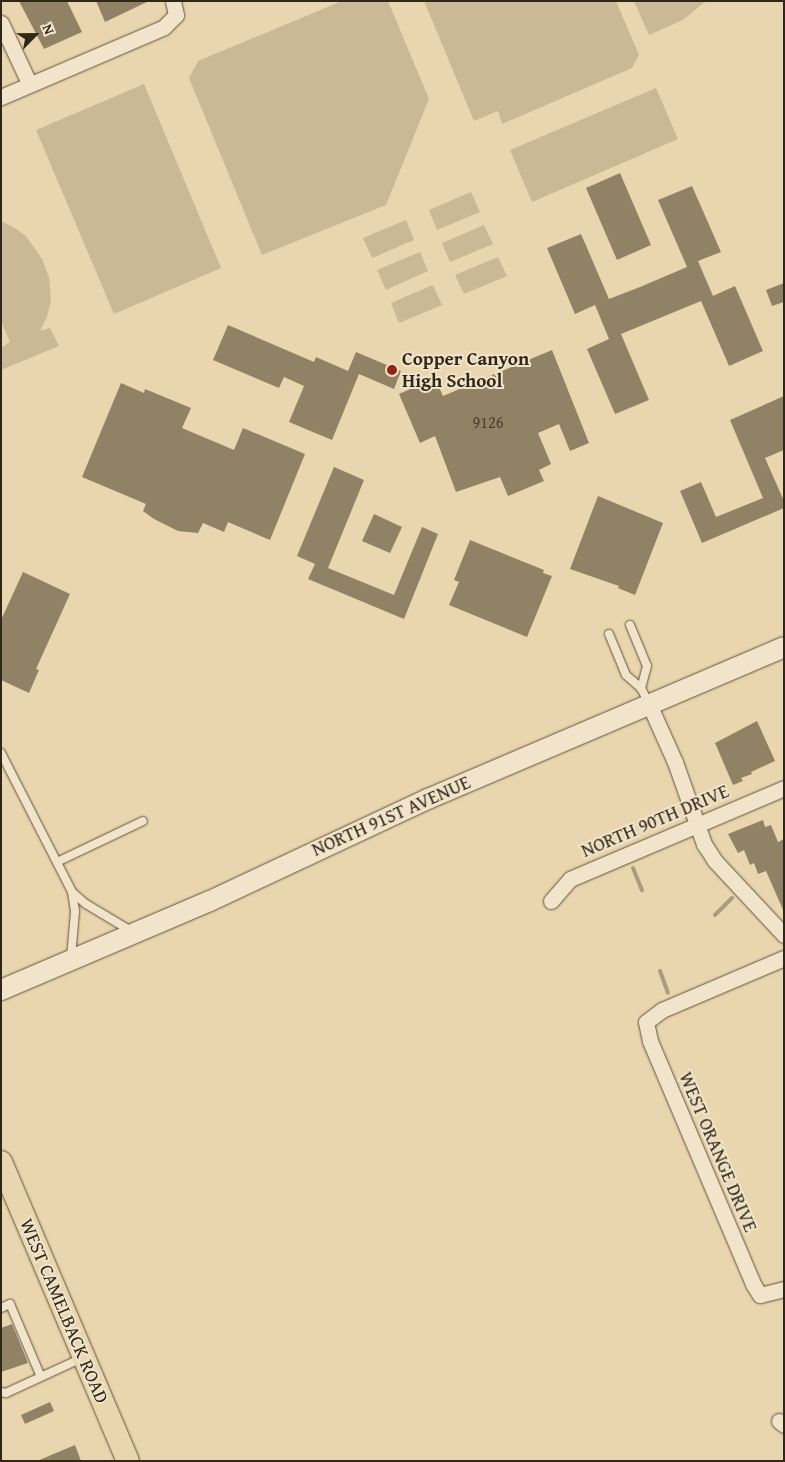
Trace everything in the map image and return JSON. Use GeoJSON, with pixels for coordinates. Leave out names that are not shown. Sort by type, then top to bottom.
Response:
{"type":"FeatureCollection","features":[{"type":"Feature","properties":{"kind":"main road","name":"NORTH 91ST AVENUE"},"geometry":{"type":"LineString","coordinates":[[1,990],[210,901],[645,696],[784,647]]}},
{"type":"Feature","properties":{"kind":"main road","name":"WEST CAMELBACK ROAD"},"geometry":{"type":"LineString","coordinates":[[1,1162],[128,1461]]}},
{"type":"Feature","properties":{"kind":"street"},"geometry":{"type":"LineString","coordinates":[[1,97],[164,27],[175,8]]}},
{"type":"Feature","properties":{"kind":"street"},"geometry":{"type":"LineString","coordinates":[[1,23],[30,85]]}},
{"type":"Feature","properties":{"kind":"street"},"geometry":{"type":"LineString","coordinates":[[645,696],[675,762],[704,844],[715,861],[784,935]]}},
{"type":"Feature","properties":{"kind":"street","name":"NORTH 90TH DRIVE"},"geometry":{"type":"LineString","coordinates":[[551,901],[570,878],[784,788]]}},
{"type":"Feature","properties":{"kind":"street","name":"WEST ORANGE DRIVE"},"geometry":{"type":"LineString","coordinates":[[784,958],[662,1010],[646,1022],[650,1042],[753,1284],[760,1294],[784,1289]]}},
{"type":"Feature","properties":{"kind":"lane"},"geometry":{"type":"LineString","coordinates":[[630,625],[647,666],[645,696]]}},
{"type":"Feature","properties":{"kind":"lane"},"geometry":{"type":"LineString","coordinates":[[609,634],[626,675],[645,696]]}},
{"type":"Feature","properties":{"kind":"lane"},"geometry":{"type":"LineString","coordinates":[[1,753],[72,892],[75,912],[71,960]]}},
{"type":"Feature","properties":{"kind":"lane"},"geometry":{"type":"LineString","coordinates":[[57,862],[143,821]]}},
{"type":"Feature","properties":{"kind":"lane"},"geometry":{"type":"LineString","coordinates":[[72,892],[86,904],[135,933]]}},
{"type":"Feature","properties":{"kind":"lane"},"geometry":{"type":"LineString","coordinates":[[1,1308],[10,1304],[41,1377]]}},
{"type":"Feature","properties":{"kind":"lane"},"geometry":{"type":"LineString","coordinates":[[1,1392],[6,1393],[84,1358]]}},
{"type":"Feature","properties":{"kind":"shaded area"},"geometry":{"type":"Polygon","coordinates":[[[342,1],[388,1],[429,99],[386,205],[262,255],[189,78],[198,61],[342,1]]]}},
{"type":"Feature","properties":{"kind":"shaded area"},"geometry":{"type":"Polygon","coordinates":[[[424,1],[616,1],[639,55],[632,68],[502,124],[498,111],[474,121],[424,1]]]}},
{"type":"Feature","properties":{"kind":"shaded area"},"geometry":{"type":"Polygon","coordinates":[[[634,1],[706,1],[683,20],[649,35],[634,1]]]}},
{"type":"Feature","properties":{"kind":"shaded area"},"geometry":{"type":"Polygon","coordinates":[[[144,84],[221,268],[114,314],[36,130],[144,84]]]}},
{"type":"Feature","properties":{"kind":"shaded area"},"geometry":{"type":"Polygon","coordinates":[[[656,88],[678,139],[532,202],[510,150],[656,88]]]}},
{"type":"Feature","properties":{"kind":"shaded area"},"geometry":{"type":"Polygon","coordinates":[[[471,192],[480,212],[437,230],[429,210],[471,192]]]}},
{"type":"Feature","properties":{"kind":"shaded area"},"geometry":{"type":"Polygon","coordinates":[[[406,220],[414,240],[372,258],[363,238],[406,220]]]}},
{"type":"Feature","properties":{"kind":"shaded area"},"geometry":{"type":"Polygon","coordinates":[[[1,221],[26,236],[42,259],[49,277],[51,301],[47,317],[40,331],[50,328],[59,346],[1,370],[1,348],[10,342],[1,321],[1,221]]]}},
{"type":"Feature","properties":{"kind":"shaded area"},"geometry":{"type":"Polygon","coordinates":[[[484,225],[493,244],[450,262],[442,243],[484,225]]]}},
{"type":"Feature","properties":{"kind":"shaded area"},"geometry":{"type":"Polygon","coordinates":[[[420,252],[428,271],[386,290],[377,270],[420,252]]]}},
{"type":"Feature","properties":{"kind":"shaded area"},"geometry":{"type":"Polygon","coordinates":[[[498,257],[507,276],[464,294],[455,275],[498,257]]]}},
{"type":"Feature","properties":{"kind":"shaded area"},"geometry":{"type":"Polygon","coordinates":[[[433,285],[442,305],[399,323],[391,303],[433,285]]]}},
{"type":"Feature","properties":{"kind":"building"},"geometry":{"type":"Polygon","coordinates":[[[19,1],[67,1],[82,32],[44,49],[19,1]]]}},
{"type":"Feature","properties":{"kind":"building"},"geometry":{"type":"Polygon","coordinates":[[[96,1],[149,1],[105,22],[96,1]]]}},
{"type":"Feature","properties":{"kind":"building"},"geometry":{"type":"Polygon","coordinates":[[[620,173],[651,245],[617,260],[586,188],[620,173]]]}},
{"type":"Feature","properties":{"kind":"building"},"geometry":{"type":"Polygon","coordinates":[[[692,186],[721,252],[698,261],[713,296],[735,286],[763,351],[729,366],[701,301],[621,334],[649,400],[615,414],[587,349],[609,339],[595,305],[575,314],[547,248],[581,234],[609,299],[687,267],[658,200],[692,186]]]}},
{"type":"Feature","properties":{"kind":"building"},"geometry":{"type":"Polygon","coordinates":[[[784,283],[784,302],[772,306],[766,290],[784,283]]]}},
{"type":"Feature","properties":{"kind":"building"},"geometry":{"type":"Polygon","coordinates":[[[228,325],[314,362],[316,357],[348,371],[356,352],[401,371],[394,389],[359,374],[332,440],[289,422],[304,386],[284,377],[279,388],[213,360],[228,325]]]}},
{"type":"Feature","properties":{"kind":"building"},"geometry":{"type":"Polygon","coordinates":[[[552,350],[589,443],[570,451],[559,424],[538,433],[551,464],[539,470],[544,481],[508,496],[500,477],[456,492],[435,436],[420,443],[399,394],[435,378],[443,396],[552,350]]]}},
{"type":"Feature","properties":{"kind":"building"},"geometry":{"type":"Polygon","coordinates":[[[121,383],[144,393],[145,389],[191,408],[182,428],[234,450],[243,428],[305,454],[270,540],[228,522],[224,532],[203,523],[198,533],[178,531],[143,511],[146,504],[82,477],[121,383]]]}},
{"type":"Feature","properties":{"kind":"building"},"geometry":{"type":"Polygon","coordinates":[[[784,396],[784,450],[765,458],[784,501],[784,508],[702,543],[680,491],[701,482],[716,517],[763,498],[730,420],[784,396]]]}},
{"type":"Feature","properties":{"kind":"building"},"geometry":{"type":"Polygon","coordinates":[[[334,467],[364,480],[328,568],[394,595],[422,527],[438,534],[404,619],[308,579],[315,564],[297,556],[334,467]]]}},
{"type":"Feature","properties":{"kind":"building"},"geometry":{"type":"Polygon","coordinates":[[[598,496],[663,523],[635,595],[618,588],[619,586],[570,569],[598,496]]]}},
{"type":"Feature","properties":{"kind":"building"},"geometry":{"type":"Polygon","coordinates":[[[374,514],[402,527],[390,553],[362,541],[374,514]]]}},
{"type":"Feature","properties":{"kind":"building"},"geometry":{"type":"Polygon","coordinates":[[[470,540],[544,570],[543,573],[552,576],[527,637],[449,605],[459,582],[454,580],[470,540]]]}},
{"type":"Feature","properties":{"kind":"building"},"geometry":{"type":"Polygon","coordinates":[[[23,572],[70,594],[36,669],[39,670],[29,693],[1,680],[1,620],[23,572]]]}},
{"type":"Feature","properties":{"kind":"building"},"geometry":{"type":"Polygon","coordinates":[[[757,721],[775,761],[751,772],[752,774],[741,778],[743,781],[733,785],[715,743],[757,721]]]}},
{"type":"Feature","properties":{"kind":"building"},"geometry":{"type":"Polygon","coordinates":[[[763,820],[765,827],[771,825],[778,842],[784,839],[784,912],[766,871],[758,874],[754,863],[750,865],[744,850],[738,853],[728,834],[763,820]]]}},
{"type":"Feature","properties":{"kind":"building"},"geometry":{"type":"Polygon","coordinates":[[[12,1324],[28,1363],[1,1372],[1,1328],[12,1324]]]}},
{"type":"Feature","properties":{"kind":"building"},"geometry":{"type":"Polygon","coordinates":[[[50,1402],[54,1411],[25,1424],[21,1415],[50,1402]]]}},
{"type":"Feature","properties":{"kind":"building"},"geometry":{"type":"Polygon","coordinates":[[[75,1445],[81,1461],[37,1461],[75,1445]]]}},
{"type":"Feature","properties":{"kind":"waterway"},"geometry":{"type":"LineString","coordinates":[[633,868],[642,890]]}},
{"type":"Feature","properties":{"kind":"waterway"},"geometry":{"type":"LineString","coordinates":[[715,915],[732,898]]}},
{"type":"Feature","properties":{"kind":"waterway"},"geometry":{"type":"LineString","coordinates":[[660,971],[668,993]]}},
{"type":"Feature","properties":{"kind":"place","name":"Copper Canyon High School"},"geometry":{"type":"Point","coordinates":[392,370]}}]}
